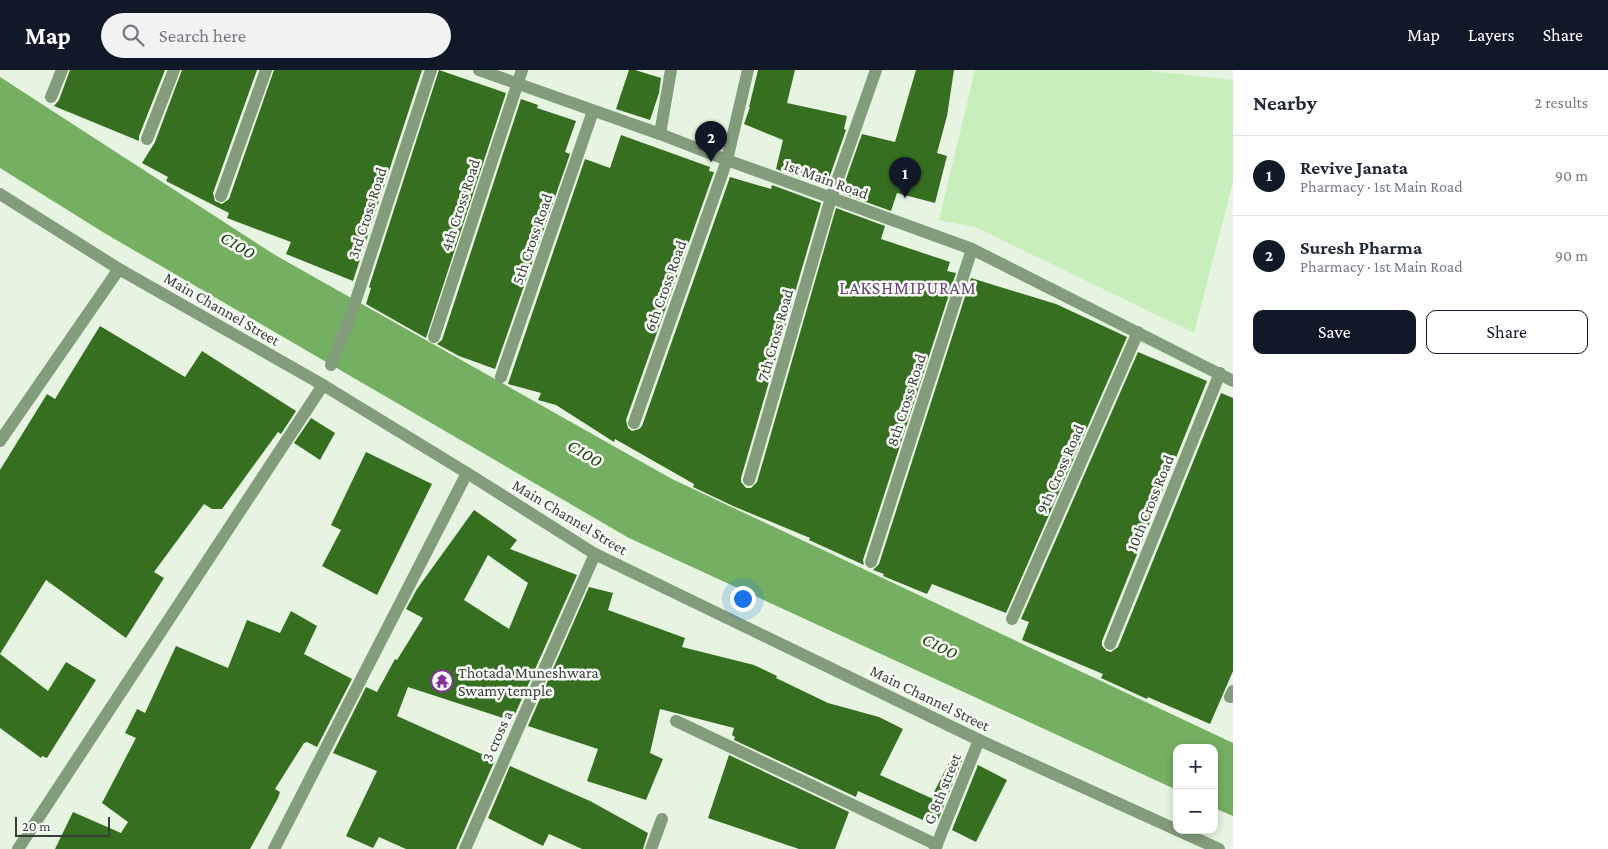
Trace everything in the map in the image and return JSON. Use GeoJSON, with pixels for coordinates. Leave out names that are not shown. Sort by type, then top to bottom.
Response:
{"type":"FeatureCollection","features":[{"type":"Feature","properties":{"kind":"street"},"geometry":{"type":"LineString","coordinates":[[51,97],[62,70]]}},
{"type":"Feature","properties":{"kind":"street"},"geometry":{"type":"LineString","coordinates":[[147,138],[174,70]]}},
{"type":"Feature","properties":{"kind":"street"},"geometry":{"type":"LineString","coordinates":[[221,196],[266,70]]}},
{"type":"Feature","properties":{"kind":"street","name":"3rd Cross Road"},"geometry":{"type":"LineString","coordinates":[[331,365],[351,315],[431,70]]}},
{"type":"Feature","properties":{"kind":"street","name":"1st Main Road"},"geometry":{"type":"LineString","coordinates":[[479,70],[660,134],[972,249],[1233,381]]}},
{"type":"Feature","properties":{"kind":"street","name":"4th Cross Road"},"geometry":{"type":"LineString","coordinates":[[434,337],[522,70]]}},
{"type":"Feature","properties":{"kind":"street"},"geometry":{"type":"LineString","coordinates":[[660,134],[670,70]]}},
{"type":"Feature","properties":{"kind":"street","name":"6th Cross Road"},"geometry":{"type":"LineString","coordinates":[[634,424],[727,160],[748,70]]}},
{"type":"Feature","properties":{"kind":"street","name":"7th Cross Road"},"geometry":{"type":"LineString","coordinates":[[749,480],[831,198],[876,70]]}},
{"type":"Feature","properties":{"kind":"street","name":"5th Cross Road"},"geometry":{"type":"LineString","coordinates":[[501,377],[593,111]]}},
{"type":"Feature","properties":{"kind":"street","name":"Main Channel Street"},"geometry":{"type":"LineString","coordinates":[[0,194],[119,269],[323,385],[595,554],[979,740],[1173,828]]}},
{"type":"Feature","properties":{"kind":"street","name":"8th Cross Road"},"geometry":{"type":"LineString","coordinates":[[870,562],[972,249]]}},
{"type":"Feature","properties":{"kind":"street"},"geometry":{"type":"LineString","coordinates":[[0,441],[119,269]]}},
{"type":"Feature","properties":{"kind":"street","name":"9th Cross Road"},"geometry":{"type":"LineString","coordinates":[[1012,618],[1138,332]]}},
{"type":"Feature","properties":{"kind":"street","name":"10th Cross Road"},"geometry":{"type":"LineString","coordinates":[[1110,644],[1220,373]]}},
{"type":"Feature","properties":{"kind":"street"},"geometry":{"type":"LineString","coordinates":[[18,849],[323,385]]}},
{"type":"Feature","properties":{"kind":"street"},"geometry":{"type":"LineString","coordinates":[[274,849],[467,473]]}},
{"type":"Feature","properties":{"kind":"street","name":"3 cross a"},"geometry":{"type":"LineString","coordinates":[[465,849],[595,554]]}},
{"type":"Feature","properties":{"kind":"street"},"geometry":{"type":"LineString","coordinates":[[676,721],[936,847]]}},
{"type":"Feature","properties":{"kind":"street","name":"G 8th street"},"geometry":{"type":"LineString","coordinates":[[936,847],[979,740]]}},
{"type":"Feature","properties":{"kind":"street"},"geometry":{"type":"LineString","coordinates":[[651,849],[662,819]]}},
{"type":"Feature","properties":{"kind":"street","name":"Main Channel Street"},"geometry":{"type":"LineString","coordinates":[[1186,834],[1219,849]]}},
{"type":"Feature","properties":{"kind":"shaded area"},"geometry":{"type":"Polygon","coordinates":[[[975,70],[1142,70],[1233,80],[1233,182],[1194,333],[975,227],[939,220],[975,70]]]}},
{"type":"Feature","properties":{"kind":"water","name":"C100"},"geometry":{"type":"Polygon","coordinates":[[[0,77],[275,255],[672,479],[1233,743],[1233,816],[1218,810],[1218,744],[1173,744],[1173,788],[629,538],[106,234],[0,168],[0,77]]]}},
{"type":"Feature","properties":{"kind":"building"},"geometry":{"type":"Polygon","coordinates":[[[70,70],[165,70],[139,136],[139,141],[54,106],[59,100],[70,70]]]}},
{"type":"Feature","properties":{"kind":"building"},"geometry":{"type":"Polygon","coordinates":[[[182,70],[257,70],[213,193],[215,201],[222,204],[229,199],[274,70],[422,70],[353,281],[286,254],[291,242],[227,218],[229,213],[166,181],[168,177],[142,163],[155,142],[182,70]]]}},
{"type":"Feature","properties":{"kind":"building"},"geometry":{"type":"Polygon","coordinates":[[[439,70],[506,93],[426,338],[366,304],[371,288],[369,287],[439,70]]]}},
{"type":"Feature","properties":{"kind":"building"},"geometry":{"type":"Polygon","coordinates":[[[629,70],[661,78],[659,93],[650,120],[616,109],[629,70]]]}},
{"type":"Feature","properties":{"kind":"building"},"geometry":{"type":"Polygon","coordinates":[[[758,70],[795,70],[787,103],[847,116],[844,129],[846,130],[826,187],[776,169],[783,140],[744,124],[750,107],[758,70]]]}},
{"type":"Feature","properties":{"kind":"building"},"geometry":{"type":"Polygon","coordinates":[[[916,70],[954,70],[947,116],[937,153],[947,156],[935,203],[897,193],[891,211],[841,193],[862,134],[895,142],[916,70]]]}},
{"type":"Feature","properties":{"kind":"building"},"geometry":{"type":"Polygon","coordinates":[[[521,99],[538,105],[537,108],[576,121],[565,152],[570,154],[495,369],[459,356],[437,344],[442,340],[521,99]]]}},
{"type":"Feature","properties":{"kind":"building"},"geometry":{"type":"Polygon","coordinates":[[[621,135],[710,167],[709,171],[714,172],[626,420],[628,428],[632,431],[642,426],[730,177],[771,189],[772,185],[821,203],[741,478],[741,482],[746,488],[751,488],[757,482],[836,208],[885,226],[881,239],[950,262],[947,271],[956,273],[863,560],[864,565],[809,540],[810,538],[693,487],[694,484],[615,439],[614,442],[556,405],[538,400],[541,393],[508,384],[585,159],[610,168],[621,135]]]}},
{"type":"Feature","properties":{"kind":"building"},"geometry":{"type":"Polygon","coordinates":[[[971,278],[1056,304],[1127,337],[1006,613],[932,584],[927,594],[873,570],[879,564],[971,278]]]}},
{"type":"Feature","properties":{"kind":"building"},"geometry":{"type":"Polygon","coordinates":[[[100,326],[185,377],[202,351],[296,411],[281,434],[278,432],[222,509],[212,509],[204,504],[154,572],[164,578],[126,638],[46,580],[0,654],[0,470],[47,394],[55,399],[100,326]]]}},
{"type":"Feature","properties":{"kind":"building"},"geometry":{"type":"Polygon","coordinates":[[[1138,352],[1207,381],[1102,641],[1102,646],[1111,652],[1118,647],[1221,393],[1233,398],[1233,671],[1210,724],[1148,697],[1147,699],[1101,678],[1103,674],[1022,640],[1029,622],[1021,619],[1138,352]]]}},
{"type":"Feature","properties":{"kind":"building"},"geometry":{"type":"Polygon","coordinates":[[[311,418],[335,433],[320,460],[294,443],[311,418]]]}},
{"type":"Feature","properties":{"kind":"building"},"geometry":{"type":"Polygon","coordinates":[[[366,452],[432,484],[377,595],[322,566],[341,530],[331,525],[366,452]]]}},
{"type":"Feature","properties":{"kind":"building"},"geometry":{"type":"Polygon","coordinates":[[[474,510],[517,540],[510,549],[577,575],[512,721],[408,687],[397,716],[495,760],[456,849],[406,849],[379,837],[373,848],[346,836],[377,771],[333,753],[366,687],[377,692],[395,659],[397,660],[423,618],[406,609],[417,589],[474,510]],[[488,555],[464,600],[509,629],[528,583],[488,555]]]}},
{"type":"Feature","properties":{"kind":"building"},"geometry":{"type":"Polygon","coordinates":[[[589,587],[613,593],[608,610],[685,638],[682,647],[754,665],[777,676],[776,678],[828,703],[879,717],[903,729],[880,775],[931,798],[954,753],[963,758],[937,823],[924,816],[923,820],[858,791],[856,797],[734,740],[735,737],[732,735],[734,728],[660,709],[650,753],[663,759],[646,800],[587,781],[598,749],[528,726],[589,587]]]}},
{"type":"Feature","properties":{"kind":"building"},"geometry":{"type":"Polygon","coordinates":[[[291,611],[317,626],[304,654],[352,679],[317,747],[307,742],[304,743],[275,789],[280,792],[278,798],[250,849],[55,849],[73,812],[121,833],[128,822],[102,803],[136,738],[125,733],[137,709],[145,713],[176,646],[228,668],[247,620],[280,633],[291,611]]]}},
{"type":"Feature","properties":{"kind":"building"},"geometry":{"type":"Polygon","coordinates":[[[0,654],[48,691],[66,662],[96,680],[47,758],[42,756],[41,758],[0,728],[0,654]]]}},
{"type":"Feature","properties":{"kind":"building"},"geometry":{"type":"Polygon","coordinates":[[[729,755],[849,812],[835,849],[799,849],[708,818],[729,755]]]}},
{"type":"Feature","properties":{"kind":"building"},"geometry":{"type":"Polygon","coordinates":[[[978,765],[1007,780],[976,842],[952,830],[978,765]]]}},
{"type":"Feature","properties":{"kind":"building"},"geometry":{"type":"Polygon","coordinates":[[[510,766],[590,801],[648,833],[643,849],[582,849],[549,834],[543,846],[488,818],[510,766]]]}},
{"type":"Feature","properties":{"kind":"place","name":"Suresh Pharma"},"geometry":{"type":"Point","coordinates":[711,162]}},
{"type":"Feature","properties":{"kind":"place","name":"Revive Janata"},"geometry":{"type":"Point","coordinates":[905,198]}},
{"type":"Feature","properties":{"kind":"place","name":"Thotada Muneshwara Swamy temple"},"geometry":{"type":"Point","coordinates":[442,681]}},
{"type":"Feature","properties":{"kind":"district","name":"LAKSHMIPURAM"},"geometry":{"type":"Point","coordinates":[908,288]}}]}
